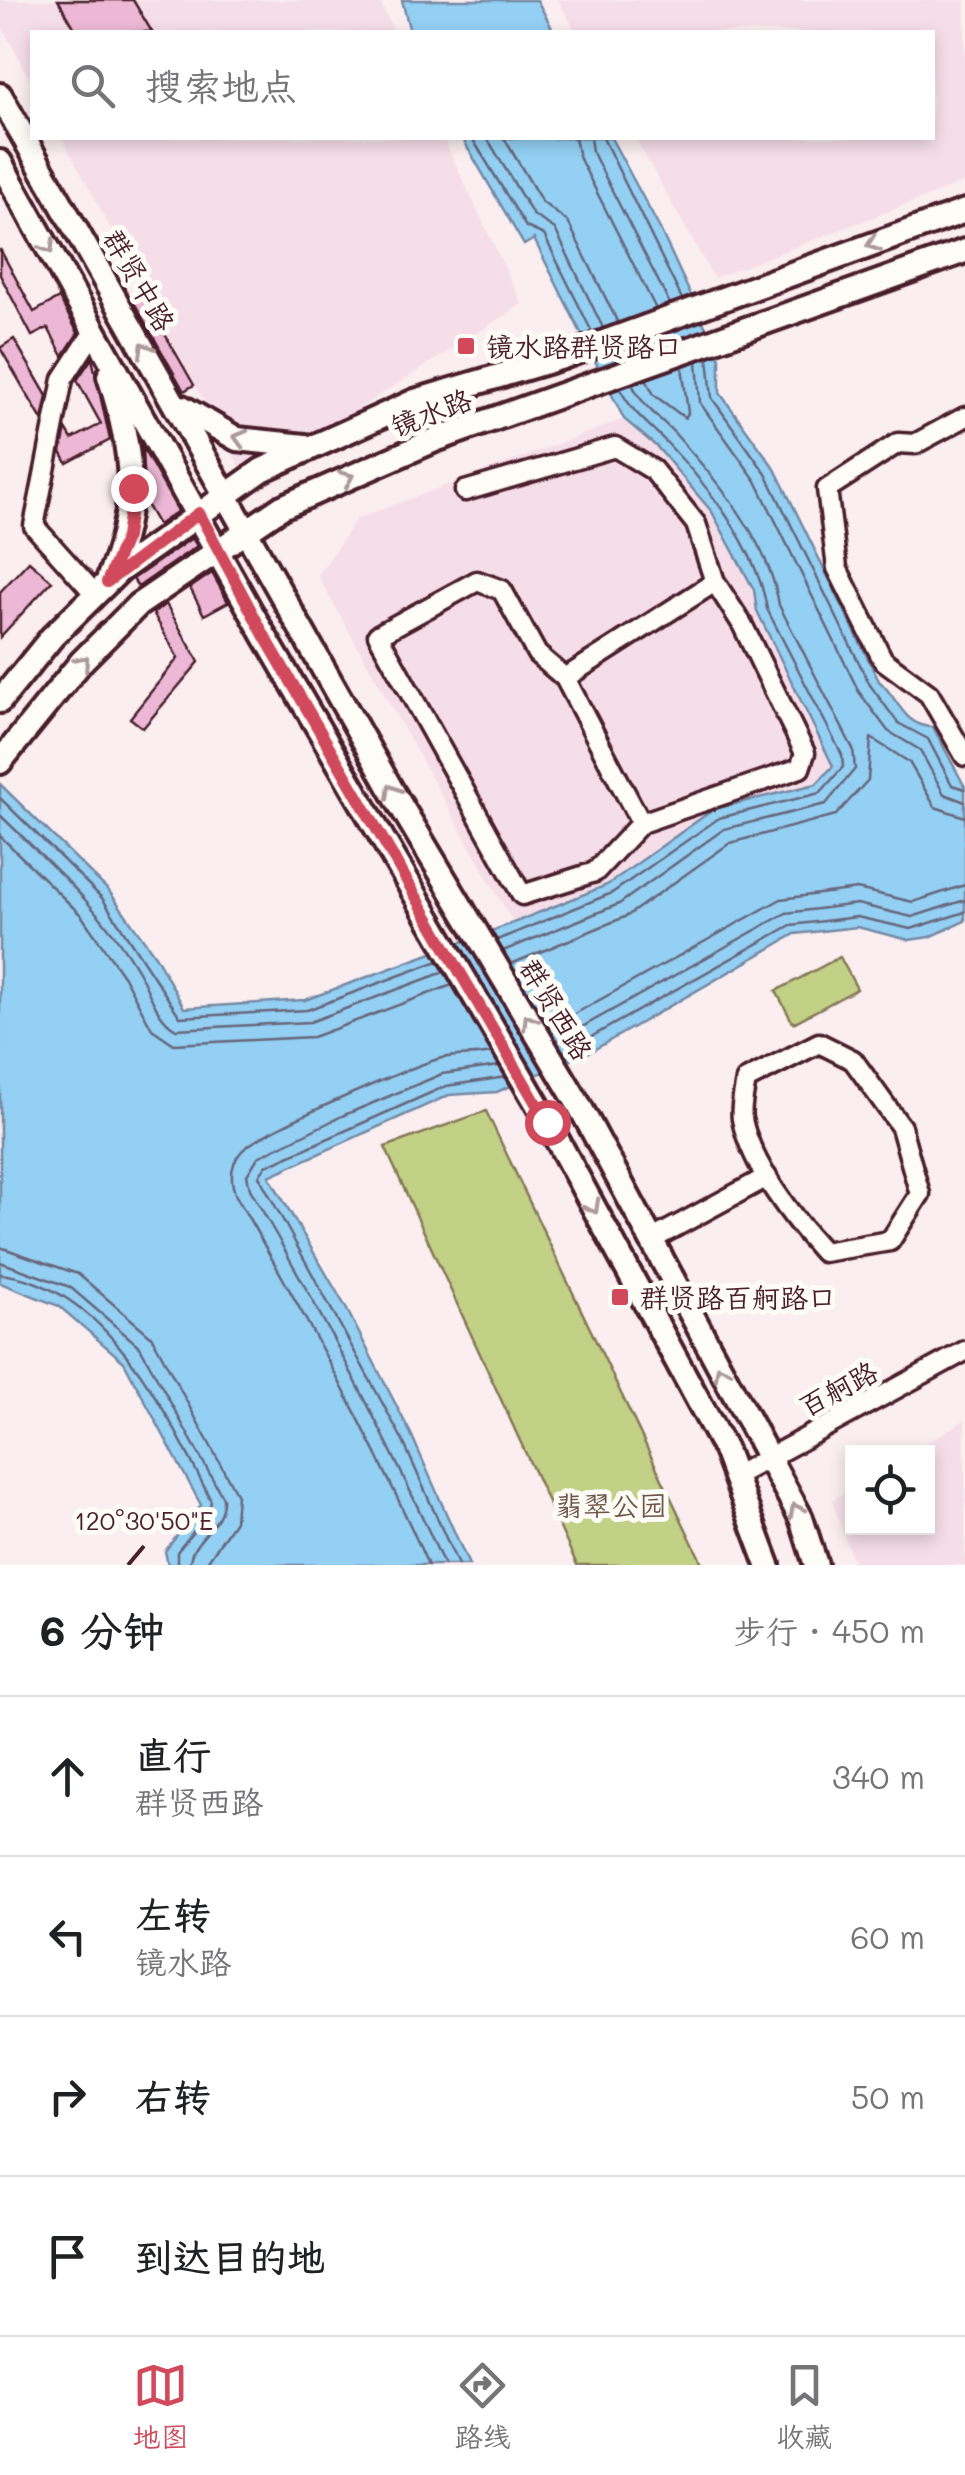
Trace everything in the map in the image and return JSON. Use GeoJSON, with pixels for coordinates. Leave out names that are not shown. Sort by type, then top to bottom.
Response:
{"type":"FeatureCollection","features":[{"type":"Feature","properties":{"kind":"main road","name":"群贤中路"},"geometry":{"type":"LineString","coordinates":[[0,95],[228,494]]}},
{"type":"Feature","properties":{"kind":"main road"},"geometry":{"type":"LineString","coordinates":[[0,162],[547,1122],[737,1474],[768,1565]]}},
{"type":"Feature","properties":{"kind":"main road","name":"镜水路"},"geometry":{"type":"LineString","coordinates":[[0,701],[101,588],[262,470],[415,401],[563,357],[965,211]]}},
{"type":"Feature","properties":{"kind":"main road","name":"镜水路"},"geometry":{"type":"LineString","coordinates":[[0,762],[82,661],[138,605],[282,507],[435,440],[965,251]]}},
{"type":"Feature","properties":{"kind":"main road"},"geometry":{"type":"LineString","coordinates":[[95,330],[122,417],[133,488],[126,537],[101,588]]}},
{"type":"Feature","properties":{"kind":"main road"},"geometry":{"type":"LineString","coordinates":[[175,402],[199,421],[237,440],[314,446]]}},
{"type":"Feature","properties":{"kind":"main road","name":"群贤西路"},"geometry":{"type":"LineString","coordinates":[[228,494],[341,701],[579,1105],[802,1518],[816,1565]]}},
{"type":"Feature","properties":{"kind":"street"},"geometry":{"type":"LineString","coordinates":[[95,330],[63,379],[34,526],[101,588]]}},
{"type":"Feature","properties":{"kind":"street"},"geometry":{"type":"LineString","coordinates":[[965,417],[915,444],[898,444],[828,489],[837,568],[883,660],[928,694],[965,756]]}},
{"type":"Feature","properties":{"kind":"street"},"geometry":{"type":"LineString","coordinates":[[464,491],[614,448],[653,470],[696,524],[715,582],[742,624],[804,752],[800,768],[641,822],[595,872],[522,896],[378,635],[477,581],[502,590],[537,654],[565,678],[641,822]]}},
{"type":"Feature","properties":{"kind":"street"},"geometry":{"type":"LineString","coordinates":[[565,678],[715,582]]}},
{"type":"Feature","properties":{"kind":"street"},"geometry":{"type":"LineString","coordinates":[[818,1043],[854,1060],[902,1127],[920,1194],[890,1241],[824,1252],[798,1225],[767,1177],[741,1118],[746,1080],[818,1043]]}},
{"type":"Feature","properties":{"kind":"street"},"geometry":{"type":"LineString","coordinates":[[651,1240],[767,1177]]}},
{"type":"Feature","properties":{"kind":"street","name":"百舸路"},"geometry":{"type":"LineString","coordinates":[[737,1474],[965,1351]]}},
{"type":"Feature","properties":{"kind":"shaded area"},"geometry":{"type":"Polygon","coordinates":[[[0,0],[379,0],[393,30],[30,30],[30,79],[0,23],[0,0]]]}},
{"type":"Feature","properties":{"kind":"shaded area"},"geometry":{"type":"Polygon","coordinates":[[[558,0],[965,0],[965,182],[714,278],[636,140],[935,140],[935,30],[575,30],[558,0]]]}},
{"type":"Feature","properties":{"kind":"shaded area"},"geometry":{"type":"Polygon","coordinates":[[[63,140],[444,140],[522,304],[247,480],[63,140]]]}},
{"type":"Feature","properties":{"kind":"shaded area"},"geometry":{"type":"Polygon","coordinates":[[[624,419],[657,447],[712,512],[754,590],[757,611],[833,766],[816,784],[714,809],[607,885],[513,923],[318,576],[356,519],[624,419]]]}},
{"type":"Feature","properties":{"kind":"shaded area"},"geometry":{"type":"Polygon","coordinates":[[[965,1420],[965,1565],[854,1565],[832,1500],[845,1492],[845,1535],[935,1535],[935,1445],[923,1445],[965,1420]]]}},
{"type":"Feature","properties":{"kind":"green space"},"geometry":{"type":"Polygon","coordinates":[[[840,957],[857,989],[793,1023],[776,991],[840,957]]]}},
{"type":"Feature","properties":{"kind":"green space","name":"翡翠公园"},"geometry":{"type":"Polygon","coordinates":[[[486,1111],[703,1565],[577,1565],[385,1147],[486,1111]]]}},
{"type":"Feature","properties":{"kind":"water"},"geometry":{"type":"Polygon","coordinates":[[[402,0],[537,0],[553,30],[410,30],[402,0]]]}},
{"type":"Feature","properties":{"kind":"water"},"geometry":{"type":"Polygon","coordinates":[[[463,140],[612,140],[660,229],[720,358],[720,393],[775,469],[879,681],[908,717],[933,727],[965,787],[965,921],[930,937],[909,940],[857,927],[795,934],[590,1052],[497,1092],[449,1095],[269,1176],[345,1306],[411,1434],[469,1565],[168,1565],[165,1551],[201,1505],[124,1362],[59,1306],[0,1283],[0,784],[109,891],[156,957],[184,1008],[305,1000],[513,923],[607,885],[714,809],[816,784],[833,766],[757,611],[754,590],[712,512],[657,447],[624,419],[534,239],[524,245],[463,140]]]}},
{"type":"Feature","properties":{"kind":"building"},"geometry":{"type":"Polygon","coordinates":[[[58,0],[133,0],[151,30],[76,30],[58,0]]]}},
{"type":"Feature","properties":{"kind":"building"},"geometry":{"type":"Polygon","coordinates":[[[0,249],[34,312],[59,298],[78,333],[63,356],[48,328],[32,336],[0,275],[0,249]]]}},
{"type":"Feature","properties":{"kind":"building"},"geometry":{"type":"Polygon","coordinates":[[[141,292],[194,385],[184,391],[131,297],[141,292]]]}},
{"type":"Feature","properties":{"kind":"building"},"geometry":{"type":"Polygon","coordinates":[[[14,339],[47,396],[42,420],[0,348],[14,339]]]}},
{"type":"Feature","properties":{"kind":"building"},"geometry":{"type":"Polygon","coordinates":[[[92,358],[110,440],[67,463],[61,452],[66,429],[72,439],[101,424],[77,380],[92,358]]]}},
{"type":"Feature","properties":{"kind":"building"},"geometry":{"type":"Polygon","coordinates":[[[142,447],[178,511],[158,525],[144,501],[142,447]]]}},
{"type":"Feature","properties":{"kind":"building"},"geometry":{"type":"Polygon","coordinates":[[[192,538],[197,546],[138,587],[133,579],[192,538]]]}},
{"type":"Feature","properties":{"kind":"building"},"geometry":{"type":"Polygon","coordinates":[[[29,561],[52,581],[0,637],[0,592],[29,561]]]}},
{"type":"Feature","properties":{"kind":"building"},"geometry":{"type":"Polygon","coordinates":[[[212,573],[228,602],[204,615],[190,588],[212,573]]]}},
{"type":"Feature","properties":{"kind":"building"},"geometry":{"type":"Polygon","coordinates":[[[166,604],[199,662],[143,728],[130,718],[178,658],[153,613],[166,604]]]}},
{"type":"Feature","properties":{"kind":"place","name":"镜水路群贤路口"},"geometry":{"type":"Point","coordinates":[466,346]}},
{"type":"Feature","properties":{"kind":"place","name":"群贤路百舸路口"},"geometry":{"type":"Point","coordinates":[620,1297]}},
{"type":"Feature","properties":{"kind":"route"},"geometry":{"type":"LineString","coordinates":[[133,488],[126,537],[107,582],[199,513],[264,635],[547,1122]]}}]}
